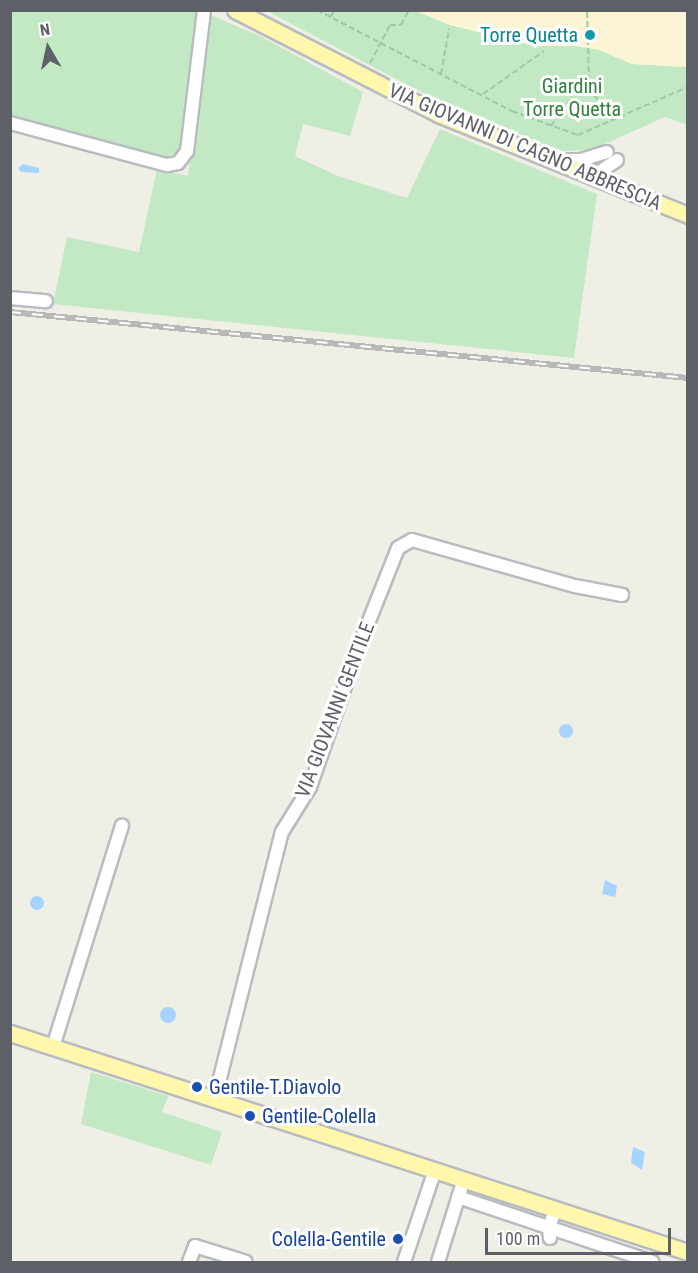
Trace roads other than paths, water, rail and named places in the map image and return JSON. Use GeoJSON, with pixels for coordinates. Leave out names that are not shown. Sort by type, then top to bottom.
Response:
{"type":"FeatureCollection","features":[{"type":"Feature","properties":{"kind":"main road","name":"VIA GIOVANNI DI CAGNO ABBRESCIA"},"geometry":{"type":"LineString","coordinates":[[236,10],[438,114],[687,215]]}},
{"type":"Feature","properties":{"kind":"main road"},"geometry":{"type":"LineString","coordinates":[[10,1033],[687,1252]]}},
{"type":"Feature","properties":{"kind":"street"},"geometry":{"type":"LineString","coordinates":[[10,123],[167,165],[178,163],[187,151],[204,10]]}},
{"type":"Feature","properties":{"kind":"street"},"geometry":{"type":"LineString","coordinates":[[542,157],[573,160],[606,152],[590,176]]}},
{"type":"Feature","properties":{"kind":"street"},"geometry":{"type":"LineString","coordinates":[[590,176],[617,160]]}},
{"type":"Feature","properties":{"kind":"street"},"geometry":{"type":"LineString","coordinates":[[10,298],[46,301]]}},
{"type":"Feature","properties":{"kind":"street","name":"VIA GIOVANNI GENTILE"},"geometry":{"type":"LineString","coordinates":[[215,1098],[282,832],[310,787],[398,548],[412,540],[575,586],[622,595]]}},
{"type":"Feature","properties":{"kind":"street"},"geometry":{"type":"LineString","coordinates":[[53,1047],[122,826]]}},
{"type":"Feature","properties":{"kind":"street"},"geometry":{"type":"LineString","coordinates":[[404,1263],[435,1170]]}},
{"type":"Feature","properties":{"kind":"street"},"geometry":{"type":"LineString","coordinates":[[438,1263],[464,1179]]}},
{"type":"Feature","properties":{"kind":"street"},"geometry":{"type":"LineString","coordinates":[[458,1197],[479,1210],[651,1262]]}},
{"type":"Feature","properties":{"kind":"street"},"geometry":{"type":"LineString","coordinates":[[549,1233],[555,1209]]}},
{"type":"Feature","properties":{"kind":"street"},"geometry":{"type":"LineString","coordinates":[[189,1263],[195,1246],[246,1263]]}},
{"type":"Feature","properties":{"kind":"water"},"geometry":{"type":"Polygon","coordinates":[[[23,164],[39,168],[39,173],[21,172],[18,168],[23,164]]]}},
{"type":"Feature","properties":{"kind":"water"},"geometry":{"type":"Polygon","coordinates":[[[563,724],[569,724],[573,731],[569,738],[563,738],[559,734],[559,728],[563,724]]]}},
{"type":"Feature","properties":{"kind":"water"},"geometry":{"type":"Polygon","coordinates":[[[605,880],[617,886],[615,897],[602,894],[605,880]]]}},
{"type":"Feature","properties":{"kind":"water"},"geometry":{"type":"Polygon","coordinates":[[[34,896],[40,896],[44,903],[40,910],[34,910],[30,906],[30,900],[34,896]]]}},
{"type":"Feature","properties":{"kind":"water"},"geometry":{"type":"Polygon","coordinates":[[[168,1007],[174,1009],[176,1015],[174,1021],[168,1023],[162,1021],[160,1015],[162,1009],[168,1007]]]}},
{"type":"Feature","properties":{"kind":"water"},"geometry":{"type":"Polygon","coordinates":[[[633,1147],[645,1152],[642,1170],[631,1163],[633,1147]]]}},
{"type":"Feature","properties":{"kind":"railway"},"geometry":{"type":"LineString","coordinates":[[10,312],[688,378]]}},
{"type":"Feature","properties":{"kind":"place","name":"Torre Quetta"},"geometry":{"type":"Point","coordinates":[590,35]}},
{"type":"Feature","properties":{"kind":"place","name":"Gentile-T.Diavolo"},"geometry":{"type":"Point","coordinates":[197,1087]}},
{"type":"Feature","properties":{"kind":"place","name":"Gentile-Colella"},"geometry":{"type":"Point","coordinates":[250,1116]}},
{"type":"Feature","properties":{"kind":"place","name":"Colella-Gentile"},"geometry":{"type":"Point","coordinates":[398,1239]}},
{"type":"Feature","properties":{"kind":"park label","name":"Giardini Torre Quetta"},"geometry":{"type":"Point","coordinates":[572,98]}}]}
